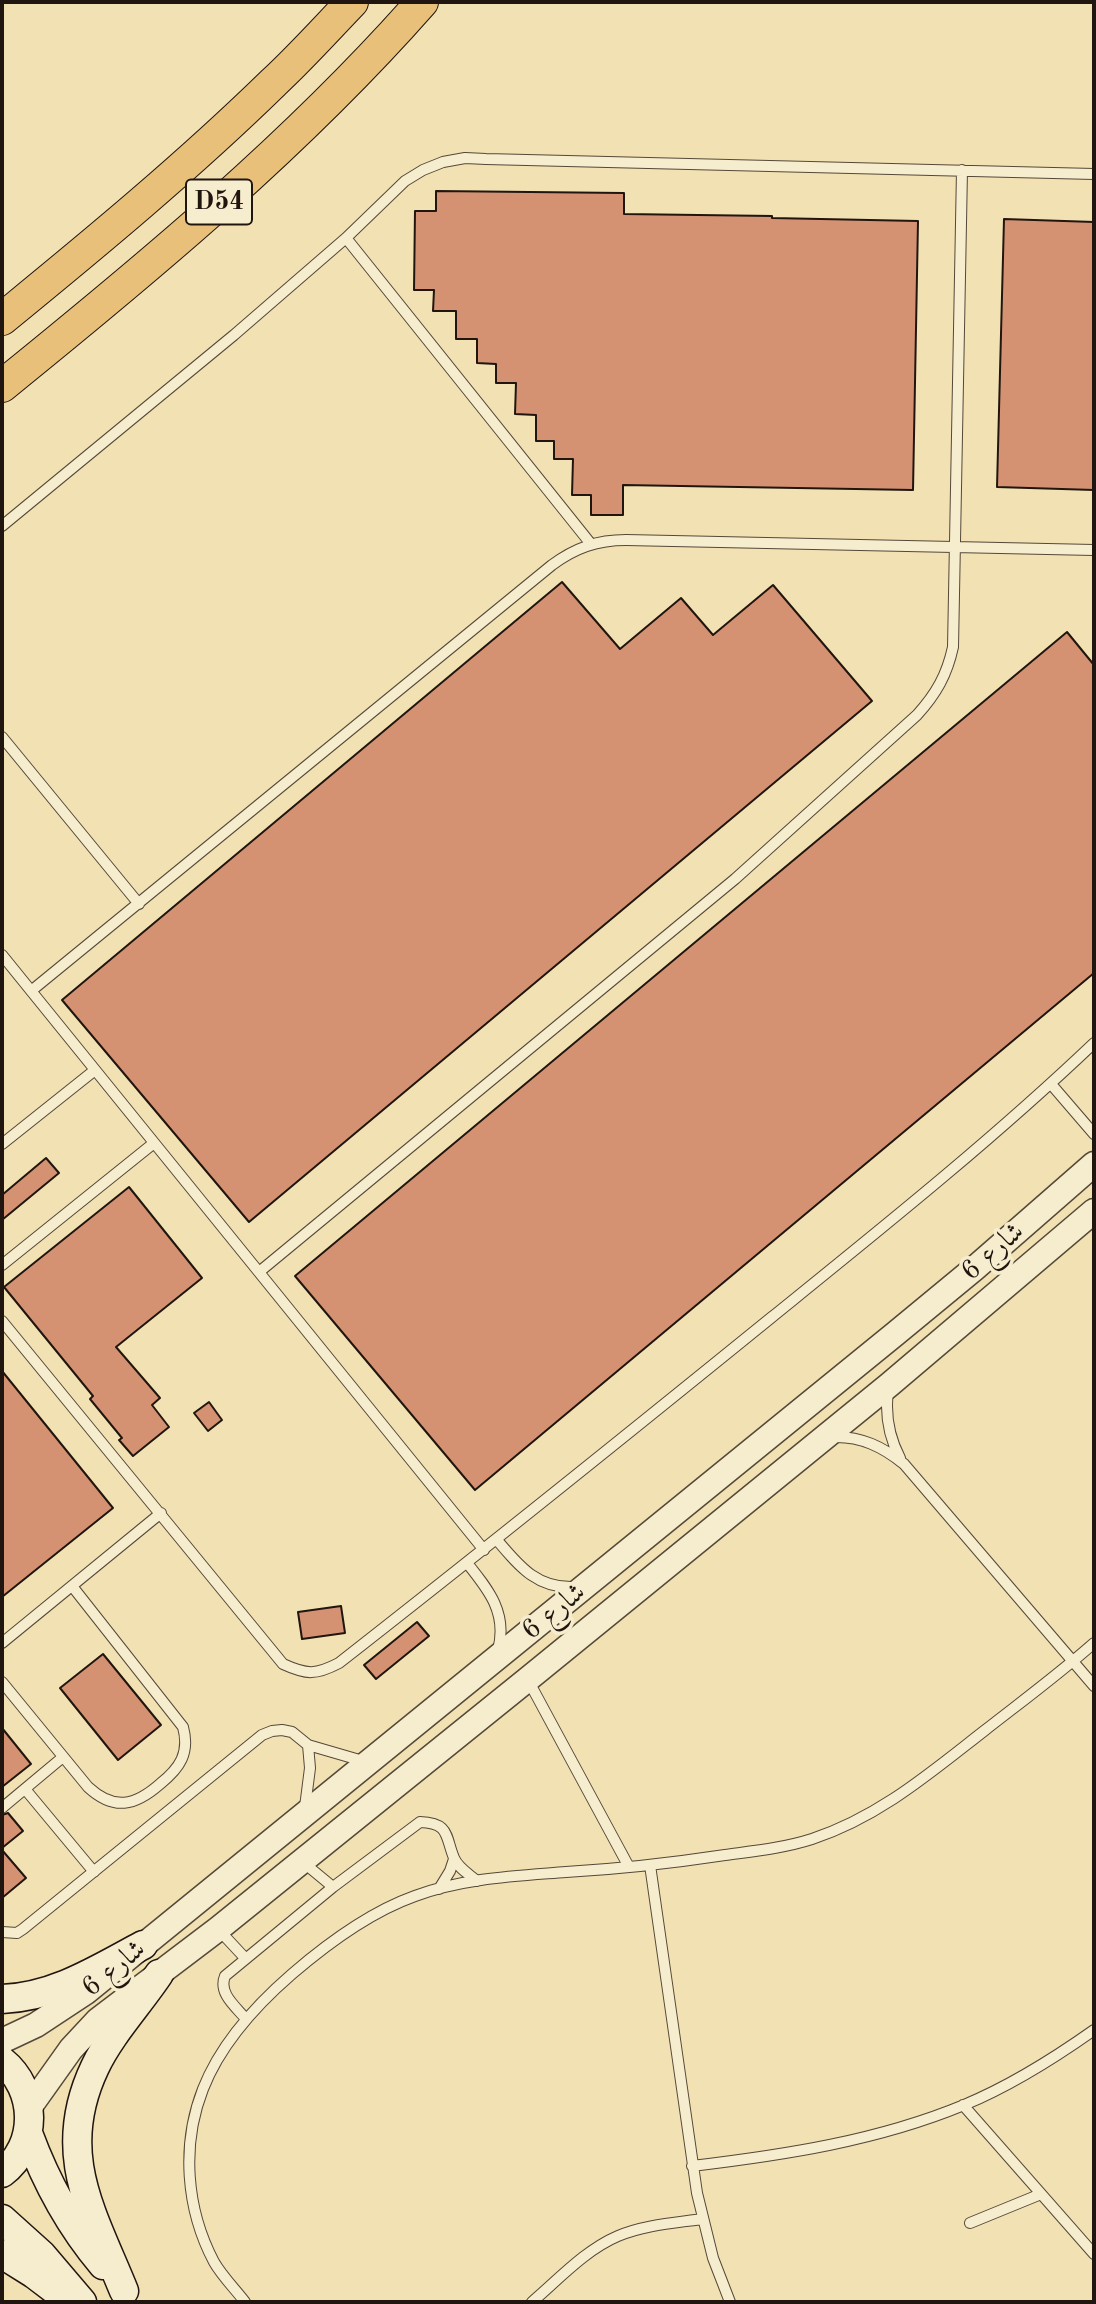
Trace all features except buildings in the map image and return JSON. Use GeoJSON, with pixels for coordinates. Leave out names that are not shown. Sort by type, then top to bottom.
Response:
{"type":"FeatureCollection","features":[{"type":"Feature","properties":{"kind":"main road","name":"D54"},"geometry":{"type":"LineString","coordinates":[[2,319],[142,204],[276,81],[352,2]]}},
{"type":"Feature","properties":{"kind":"main road","name":"D54"},"geometry":{"type":"LineString","coordinates":[[2,386],[206,215],[312,117],[422,2]]}},
{"type":"Feature","properties":{"kind":"main road"},"geometry":{"type":"LineString","coordinates":[[2,1999],[33,1996],[61,1988],[144,1945]]}},
{"type":"Feature","properties":{"kind":"main road"},"geometry":{"type":"LineString","coordinates":[[129,2297],[90,2211],[79,2175],[77,2138],[82,2100],[95,2065],[159,1974]]}},
{"type":"Feature","properties":{"kind":"main road"},"geometry":{"type":"LineString","coordinates":[[2,2061],[19,2078],[26,2093],[29,2121],[54,2196],[72,2224],[129,2297]]}},
{"type":"Feature","properties":{"kind":"main road"},"geometry":{"type":"LineString","coordinates":[[2,2173],[21,2151],[29,2121]]}},
{"type":"Feature","properties":{"kind":"main road"},"geometry":{"type":"LineString","coordinates":[[2,2219],[42,2255],[82,2302]]}},
{"type":"Feature","properties":{"kind":"main road"},"geometry":{"type":"LineString","coordinates":[[2,2254],[72,2302]]}},
{"type":"Feature","properties":{"kind":"street","name":"شارع 6"},"geometry":{"type":"LineString","coordinates":[[2,2042],[62,2010],[144,1945],[975,1268],[1094,1164]]}},
{"type":"Feature","properties":{"kind":"street","name":"شارع 6"},"geometry":{"type":"LineString","coordinates":[[29,2121],[71,2049],[98,2020],[302,1861],[826,1437],[1094,1211]]}},
{"type":"Feature","properties":{"kind":"lane"},"geometry":{"type":"LineString","coordinates":[[2,526],[224,344],[346,239],[405,181],[433,166],[464,158],[1094,174]]}},
{"type":"Feature","properties":{"kind":"lane"},"geometry":{"type":"LineString","coordinates":[[259,1272],[735,879],[931,700],[949,666],[953,648],[962,170]]}},
{"type":"Feature","properties":{"kind":"lane"},"geometry":{"type":"LineString","coordinates":[[346,239],[591,544]]}},
{"type":"Feature","properties":{"kind":"lane"},"geometry":{"type":"LineString","coordinates":[[31,992],[552,565],[577,549],[591,544],[626,540],[1094,550]]}},
{"type":"Feature","properties":{"kind":"lane"},"geometry":{"type":"LineString","coordinates":[[2,737],[139,904]]}},
{"type":"Feature","properties":{"kind":"lane"},"geometry":{"type":"LineString","coordinates":[[2,955],[484,1550]]}},
{"type":"Feature","properties":{"kind":"lane"},"geometry":{"type":"LineString","coordinates":[[2,1321],[283,1664],[301,1672],[321,1672],[339,1663],[497,1540],[956,1167],[1094,1043]]}},
{"type":"Feature","properties":{"kind":"lane"},"geometry":{"type":"LineString","coordinates":[[3,1140],[95,1070]]}},
{"type":"Feature","properties":{"kind":"lane"},"geometry":{"type":"LineString","coordinates":[[1051,1084],[1094,1134]]}},
{"type":"Feature","properties":{"kind":"lane"},"geometry":{"type":"LineString","coordinates":[[2,1265],[154,1143]]}},
{"type":"Feature","properties":{"kind":"lane"},"geometry":{"type":"LineString","coordinates":[[889,1385],[888,1418],[896,1450],[904,1464],[1094,1686]]}},
{"type":"Feature","properties":{"kind":"lane"},"geometry":{"type":"LineString","coordinates":[[826,1437],[860,1439],[876,1445],[904,1464]]}},
{"type":"Feature","properties":{"kind":"lane"},"geometry":{"type":"LineString","coordinates":[[2,1643],[161,1514]]}},
{"type":"Feature","properties":{"kind":"lane"},"geometry":{"type":"LineString","coordinates":[[497,1540],[521,1568],[535,1578],[569,1587],[586,1586]]}},
{"type":"Feature","properties":{"kind":"lane"},"geometry":{"type":"LineString","coordinates":[[467,1563],[491,1592],[497,1605],[501,1633],[494,1660]]}},
{"type":"Feature","properties":{"kind":"lane"},"geometry":{"type":"LineString","coordinates":[[2,1682],[63,1758],[98,1796],[110,1802],[136,1801],[173,1774],[185,1752],[183,1727],[72,1586]]}},
{"type":"Feature","properties":{"kind":"lane"},"geometry":{"type":"LineString","coordinates":[[245,2302],[215,2265],[201,2235],[192,2202],[190,2136],[198,2103],[210,2072],[227,2043],[246,2019],[311,1958],[378,1914],[414,1896],[439,1889],[477,1881],[650,1865],[766,1849],[810,1840],[852,1824],[891,1802],[928,1775],[1094,1643]]}},
{"type":"Feature","properties":{"kind":"lane"},"geometry":{"type":"LineString","coordinates":[[528,1679],[629,1867]]}},
{"type":"Feature","properties":{"kind":"lane"},"geometry":{"type":"LineString","coordinates":[[2,1932],[9,1934],[23,1929],[262,1735],[282,1730],[292,1732],[308,1745],[367,1762]]}},
{"type":"Feature","properties":{"kind":"lane"},"geometry":{"type":"LineString","coordinates":[[304,1815],[310,1768],[308,1745]]}},
{"type":"Feature","properties":{"kind":"lane"},"geometry":{"type":"LineString","coordinates":[[2,1808],[63,1758]]}},
{"type":"Feature","properties":{"kind":"lane"},"geometry":{"type":"LineString","coordinates":[[25,1789],[94,1872]]}},
{"type":"Feature","properties":{"kind":"lane"},"geometry":{"type":"LineString","coordinates":[[246,2019],[224,1993],[222,1982],[225,1976],[333,1887],[420,1822],[437,1824],[443,1829],[450,1839],[454,1859],[463,1871],[477,1881]]}},
{"type":"Feature","properties":{"kind":"lane"},"geometry":{"type":"LineString","coordinates":[[439,1889],[454,1859]]}},
{"type":"Feature","properties":{"kind":"lane"},"geometry":{"type":"LineString","coordinates":[[302,1861],[333,1887]]}},
{"type":"Feature","properties":{"kind":"lane"},"geometry":{"type":"LineString","coordinates":[[650,1865],[692,2166],[702,2219],[730,2302]]}},
{"type":"Feature","properties":{"kind":"lane"},"geometry":{"type":"LineString","coordinates":[[218,1928],[245,1958]]}},
{"type":"Feature","properties":{"kind":"lane"},"geometry":{"type":"LineString","coordinates":[[692,2166],[811,2149],[870,2136],[963,2105],[1033,2070],[1094,2030]]}},
{"type":"Feature","properties":{"kind":"lane"},"geometry":{"type":"LineString","coordinates":[[963,2105],[1094,2254]]}},
{"type":"Feature","properties":{"kind":"lane"},"geometry":{"type":"LineString","coordinates":[[970,2223],[1041,2194]]}},
{"type":"Feature","properties":{"kind":"lane"},"geometry":{"type":"LineString","coordinates":[[532,2302],[589,2254],[616,2237],[646,2228],[702,2219]]}}]}
